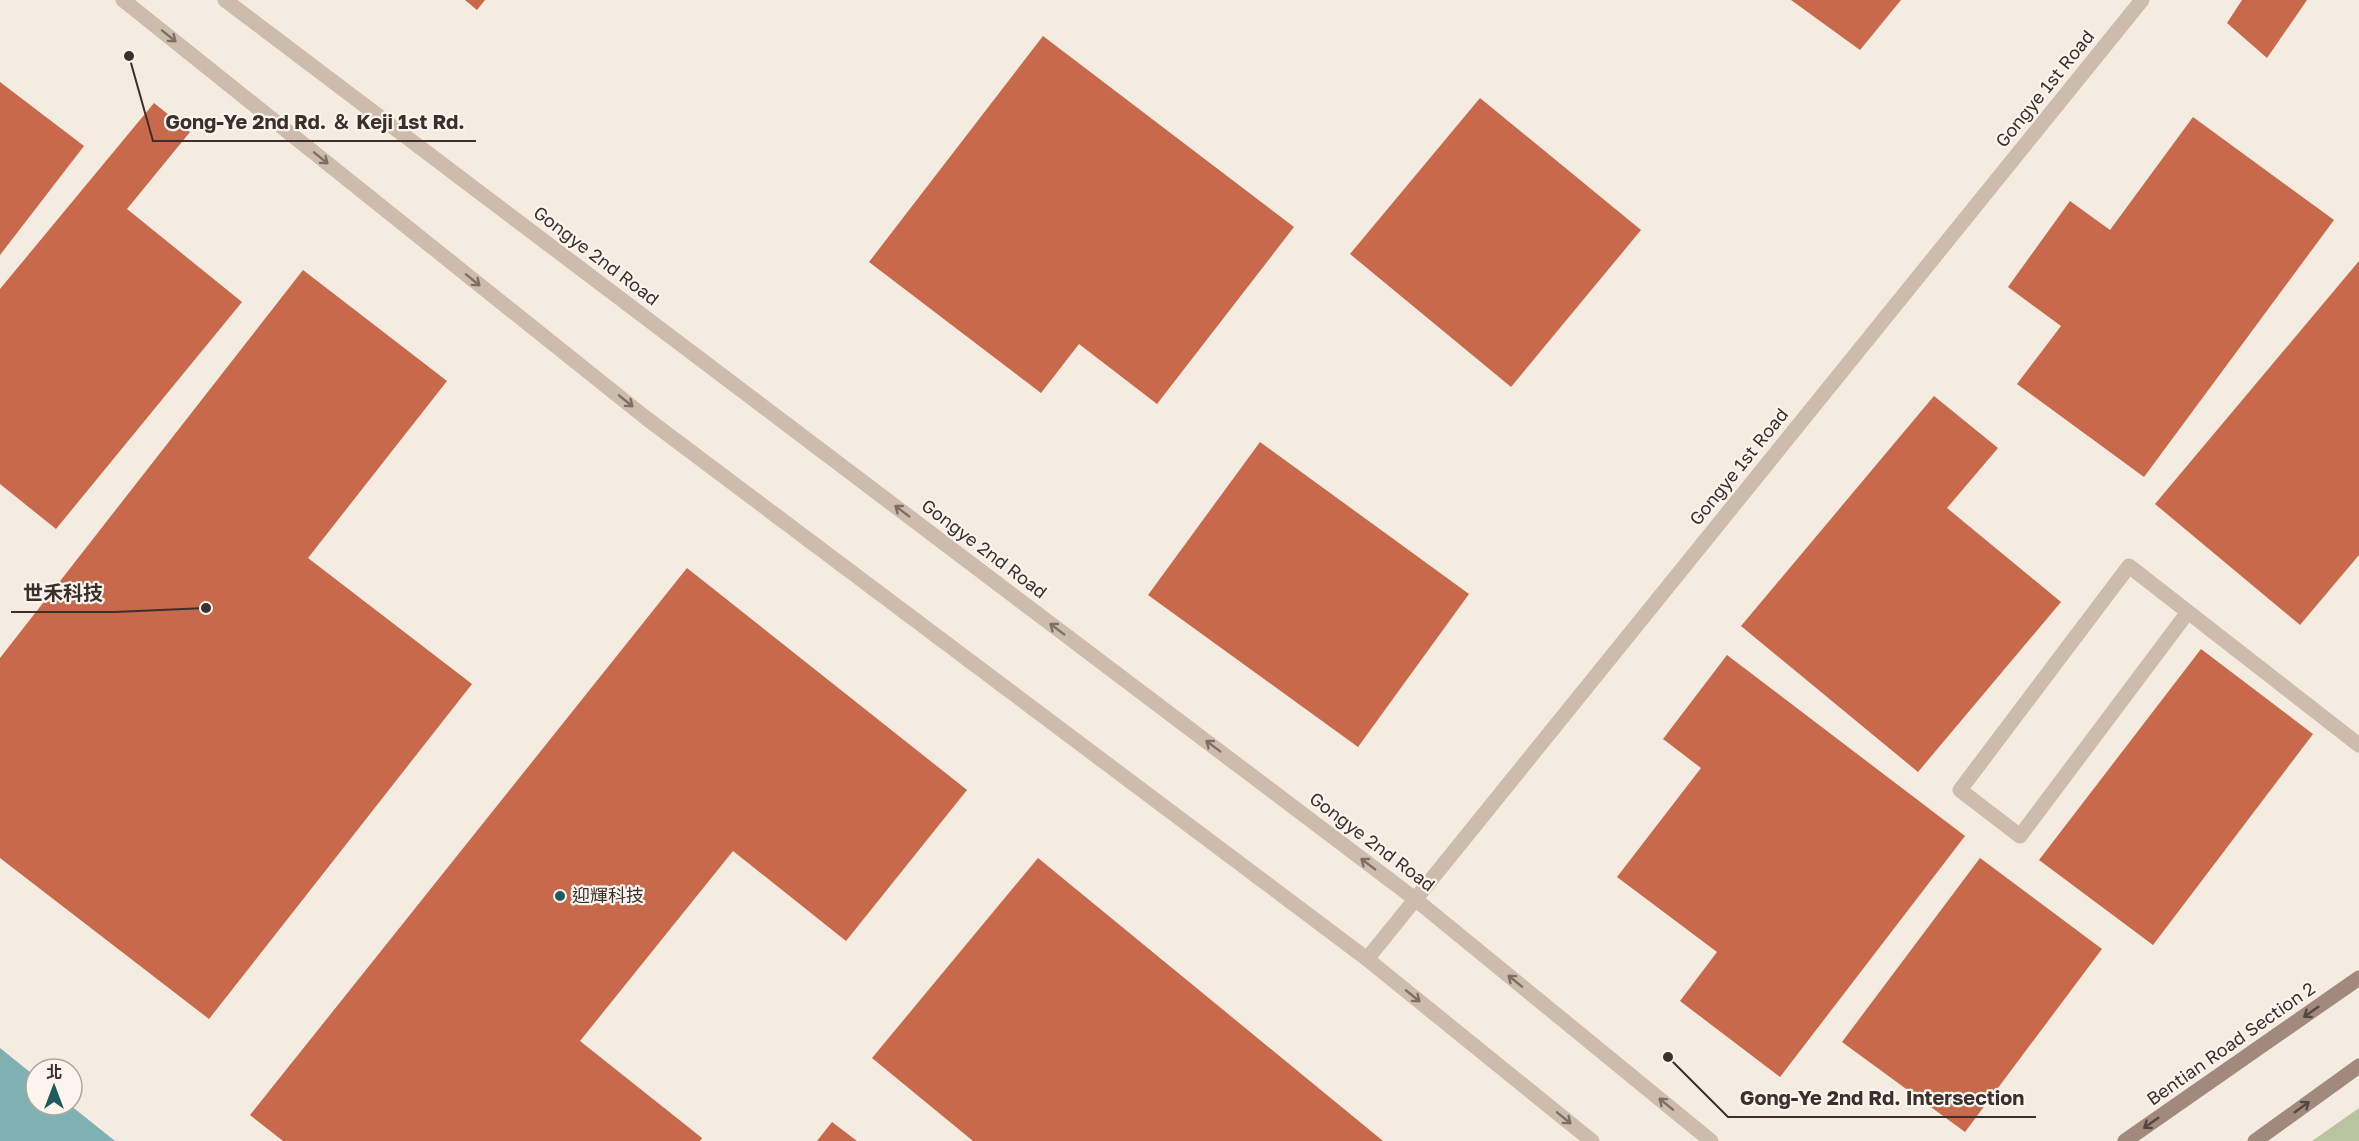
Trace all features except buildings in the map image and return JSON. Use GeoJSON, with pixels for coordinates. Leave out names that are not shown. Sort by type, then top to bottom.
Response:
{"type":"FeatureCollection","features":[{"type":"Feature","properties":{"kind":"street"},"geometry":{"type":"LineString","coordinates":[[123,0],[646,418],[1367,959],[1592,1141]]}},
{"type":"Feature","properties":{"kind":"street","name":"Gongye 2nd Road"},"geometry":{"type":"LineString","coordinates":[[225,0],[1415,899],[1711,1141]]}},
{"type":"Feature","properties":{"kind":"street","name":"Gongye 1st Road"},"geometry":{"type":"LineString","coordinates":[[1367,959],[2142,0]]}},
{"type":"Feature","properties":{"kind":"street"},"geometry":{"type":"LineString","coordinates":[[2188,612],[2020,836],[1960,790],[2129,566],[2359,745]]}},
{"type":"Feature","properties":{"kind":"street","name":"Bentian Road Section 2"},"geometry":{"type":"LineString","coordinates":[[2125,1141],[2359,978]]}},
{"type":"Feature","properties":{"kind":"street"},"geometry":{"type":"LineString","coordinates":[[2255,1141],[2359,1066]]}},
{"type":"Feature","properties":{"kind":"green space"},"geometry":{"type":"Polygon","coordinates":[[[2359,1108],[2359,1141],[2312,1141],[2359,1108]]]}},
{"type":"Feature","properties":{"kind":"water"},"geometry":{"type":"Polygon","coordinates":[[[0,1048],[24,1067],[24,1117],[84,1116],[115,1141],[0,1141],[0,1048]]]}},
{"type":"Feature","properties":{"kind":"place","name":"Gong-Ye 2nd Rd. ＆ Keji 1st Rd."},"geometry":{"type":"Point","coordinates":[129,56]}},
{"type":"Feature","properties":{"kind":"place","name":"世禾科技"},"geometry":{"type":"Point","coordinates":[206,608]}},
{"type":"Feature","properties":{"kind":"place","name":"迎輝科技"},"geometry":{"type":"Point","coordinates":[560,896]}},
{"type":"Feature","properties":{"kind":"place","name":"Gong-Ye 2nd Rd. Intersection"},"geometry":{"type":"Point","coordinates":[1668,1057]}}]}
